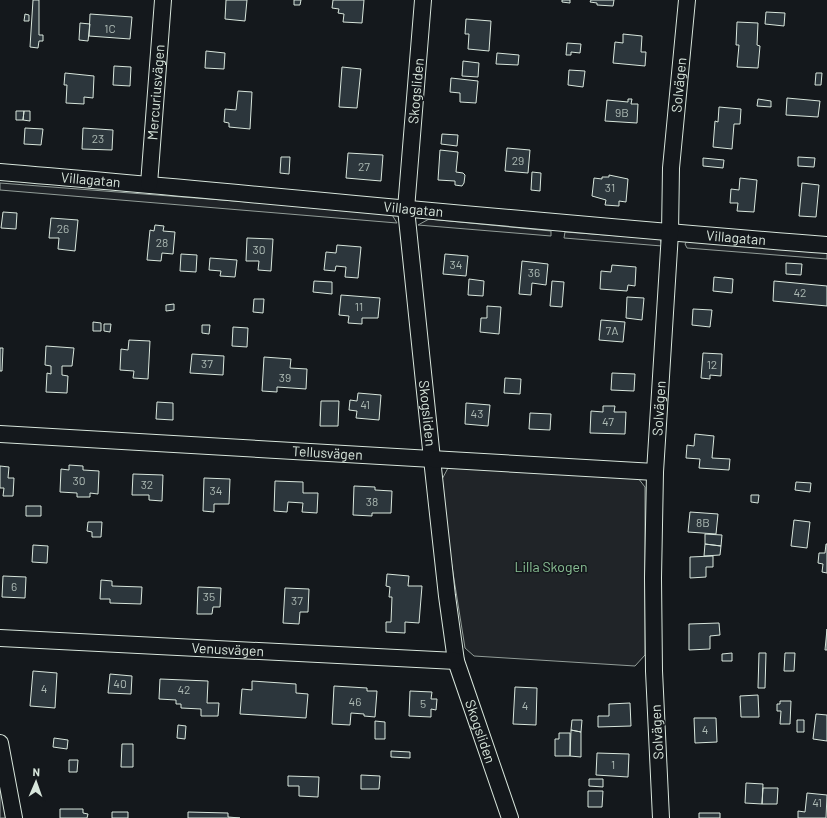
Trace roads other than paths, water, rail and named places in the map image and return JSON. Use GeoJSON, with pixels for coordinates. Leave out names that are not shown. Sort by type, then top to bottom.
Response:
{"type":"FeatureCollection","features":[{"type":"Feature","properties":{"kind":"street","name":"Mercuriusvägen"},"geometry":{"type":"LineString","coordinates":[[149,184],[163,0]]}},
{"type":"Feature","properties":{"kind":"street","name":"Skogsliden"},"geometry":{"type":"LineString","coordinates":[[423,0],[406,209],[432,459],[447,596],[456,661],[510,818]]}},
{"type":"Feature","properties":{"kind":"street","name":"Solvägen"},"geometry":{"type":"LineString","coordinates":[[661,818],[654,671],[653,578],[655,472],[670,233],[671,168],[687,0]]}},
{"type":"Feature","properties":{"kind":"street","name":"Villagatan"},"geometry":{"type":"LineString","coordinates":[[0,172],[149,184],[670,233],[827,245]]}},
{"type":"Feature","properties":{"kind":"street","name":"Tellusvägen"},"geometry":{"type":"LineString","coordinates":[[0,434],[655,472]]}},
{"type":"Feature","properties":{"kind":"street","name":"Venusvägen"},"geometry":{"type":"LineString","coordinates":[[0,638],[456,661]]}},
{"type":"Feature","properties":{"kind":"street"},"geometry":{"type":"LineString","coordinates":[[0,743],[14,818]]}},
{"type":"Feature","properties":{"kind":"park label","name":"Lilla Skogen"},"geometry":{"type":"Point","coordinates":[551,567]}}]}
